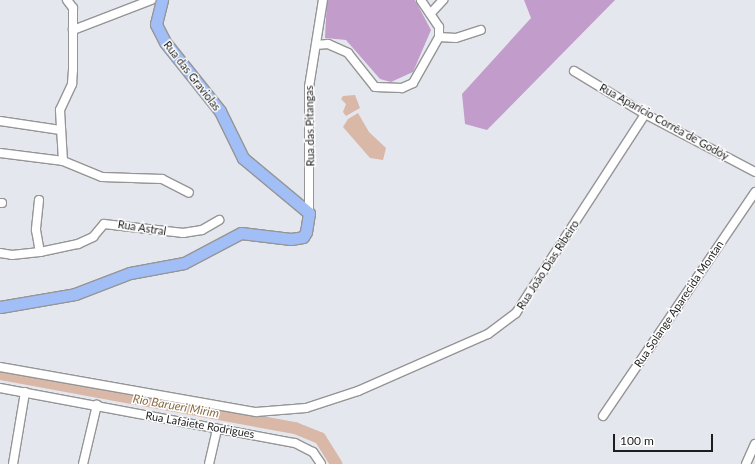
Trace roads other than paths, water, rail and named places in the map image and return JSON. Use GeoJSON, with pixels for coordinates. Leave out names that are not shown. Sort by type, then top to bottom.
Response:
{"type":"FeatureCollection","features":[{"type":"Feature","properties":{"kind":"main road","name":"Rua das Graviolas"},"geometry":{"type":"LineString","coordinates":[[162,0],[156,24],[160,33],[220,111],[243,158],[309,213]]}},
{"type":"Feature","properties":{"kind":"main road"},"geometry":{"type":"LineString","coordinates":[[0,307],[75,294],[130,273],[184,263],[241,233],[298,239],[306,232],[309,213]]}},
{"type":"Feature","properties":{"kind":"street"},"geometry":{"type":"LineString","coordinates":[[63,161],[60,110],[72,84],[73,8],[67,0]]}},
{"type":"Feature","properties":{"kind":"street"},"geometry":{"type":"LineString","coordinates":[[73,30],[151,0]]}},
{"type":"Feature","properties":{"kind":"street","name":"Rua das Pitangas"},"geometry":{"type":"LineString","coordinates":[[309,213],[308,109],[323,0]]}},
{"type":"Feature","properties":{"kind":"street"},"geometry":{"type":"LineString","coordinates":[[316,45],[328,44],[348,53],[375,87],[402,88],[413,83],[439,37],[439,27],[421,0]]}},
{"type":"Feature","properties":{"kind":"street"},"geometry":{"type":"LineString","coordinates":[[431,13],[443,0]]}},
{"type":"Feature","properties":{"kind":"street"},"geometry":{"type":"LineString","coordinates":[[439,37],[456,38],[481,30]]}},
{"type":"Feature","properties":{"kind":"street","name":"Rua Aparício Corrêa de Godóy"},"geometry":{"type":"LineString","coordinates":[[574,71],[645,114],[755,172]]}},
{"type":"Feature","properties":{"kind":"street","name":"Rua João Dias Ribeiro"},"geometry":{"type":"LineString","coordinates":[[319,403],[358,391],[452,351],[507,322],[535,287],[645,114]]}},
{"type":"Feature","properties":{"kind":"street"},"geometry":{"type":"LineString","coordinates":[[0,121],[60,130]]}},
{"type":"Feature","properties":{"kind":"street"},"geometry":{"type":"LineString","coordinates":[[0,153],[63,161],[102,177],[162,179],[189,193]]}},
{"type":"Feature","properties":{"kind":"street","name":"Rua Solange Aparecida Montan"},"geometry":{"type":"LineString","coordinates":[[603,416],[755,192]]}},
{"type":"Feature","properties":{"kind":"street"},"geometry":{"type":"LineString","coordinates":[[40,200],[36,230],[40,252]]}},
{"type":"Feature","properties":{"kind":"street","name":"Rua Astral"},"geometry":{"type":"LineString","coordinates":[[0,253],[12,255],[40,252],[87,241],[104,224],[183,233],[202,230],[219,220]]}},
{"type":"Feature","properties":{"kind":"street","name":"Rua Lafaiete Rodrigues"},"geometry":{"type":"LineString","coordinates":[[0,367],[256,412],[306,408],[319,403]]}},
{"type":"Feature","properties":{"kind":"street","name":"Rua Lafaiete Rodrigues"},"geometry":{"type":"LineString","coordinates":[[0,388],[97,405],[305,446],[313,452],[321,464]]}},
{"type":"Feature","properties":{"kind":"street"},"geometry":{"type":"LineString","coordinates":[[13,464],[25,392]]}},
{"type":"Feature","properties":{"kind":"street"},"geometry":{"type":"LineString","coordinates":[[84,464],[97,405]]}},
{"type":"Feature","properties":{"kind":"street"},"geometry":{"type":"LineString","coordinates":[[209,464],[217,429]]}},
{"type":"Feature","properties":{"kind":"street"},"geometry":{"type":"LineString","coordinates":[[746,464],[755,444]]}},
{"type":"Feature","properties":{"kind":"waterway","name":"Rio Barueri Mirim"},"geometry":{"type":"LineString","coordinates":[[0,374],[295,428],[320,438],[336,464]]}}]}
